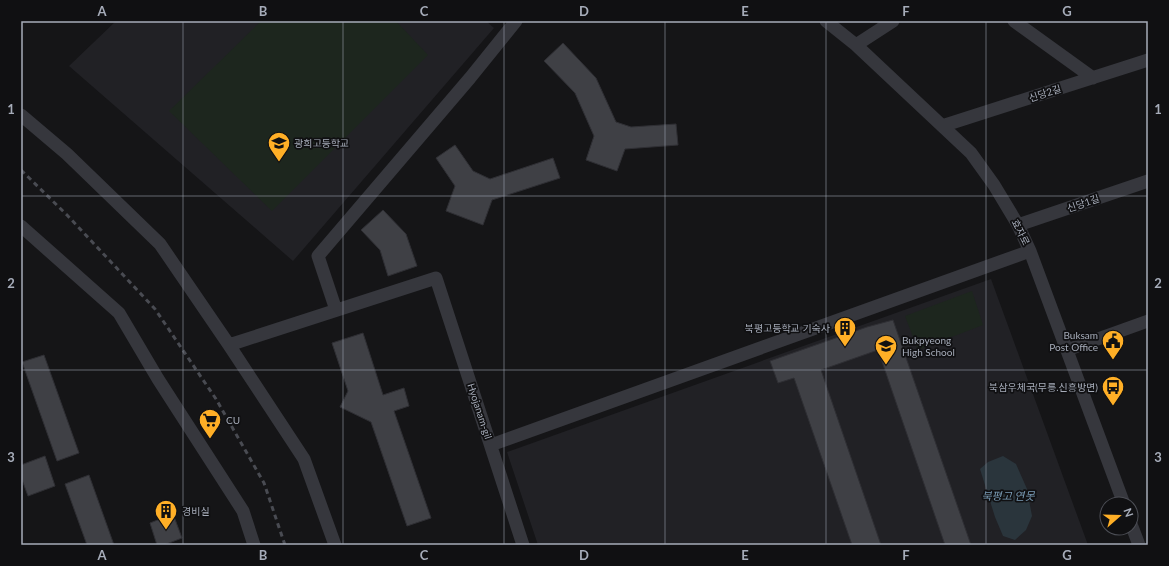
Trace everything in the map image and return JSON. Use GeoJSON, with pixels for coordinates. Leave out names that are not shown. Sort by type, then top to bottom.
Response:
{"type":"FeatureCollection","features":[{"type":"Feature","properties":{"kind":"street"},"geometry":{"type":"LineString","coordinates":[[229,345],[336,310],[318,256],[470,78],[516,21]]}},
{"type":"Feature","properties":{"kind":"street","name":"효자로"},"geometry":{"type":"LineString","coordinates":[[826,21],[856,45],[971,153],[994,184],[1018,225],[1030,251],[1121,496]]}},
{"type":"Feature","properties":{"kind":"street"},"geometry":{"type":"LineString","coordinates":[[856,45],[893,21]]}},
{"type":"Feature","properties":{"kind":"street"},"geometry":{"type":"LineString","coordinates":[[1014,21],[1093,78]]}},
{"type":"Feature","properties":{"kind":"street","name":"신당2길"},"geometry":{"type":"LineString","coordinates":[[942,126],[1148,60]]}},
{"type":"Feature","properties":{"kind":"street"},"geometry":{"type":"LineString","coordinates":[[21,115],[67,154],[160,244],[304,459],[335,545]]}},
{"type":"Feature","properties":{"kind":"street","name":"신당1길"},"geometry":{"type":"LineString","coordinates":[[1018,225],[1148,181]]}},
{"type":"Feature","properties":{"kind":"street"},"geometry":{"type":"LineString","coordinates":[[21,226],[120,313],[158,379],[243,510],[254,545]]}},
{"type":"Feature","properties":{"kind":"street"},"geometry":{"type":"LineString","coordinates":[[491,445],[1030,251]]}},
{"type":"Feature","properties":{"kind":"street","name":"Hyojanam-gil"},"geometry":{"type":"LineString","coordinates":[[336,310],[436,278],[524,545]]}},
{"type":"Feature","properties":{"kind":"street"},"geometry":{"type":"LineString","coordinates":[[1067,350],[1148,321]]}},
{"type":"Feature","properties":{"kind":"shaded area","name":"광희고등학교"},"geometry":{"type":"Polygon","coordinates":[[[116,21],[486,21],[494,28],[293,261],[69,66],[116,21]]]}},
{"type":"Feature","properties":{"kind":"shaded area"},"geometry":{"type":"Polygon","coordinates":[[[261,21],[396,21],[428,55],[272,211],[169,111],[261,21]]]}},
{"type":"Feature","properties":{"kind":"shaded area","name":"Bukpyeong High School"},"geometry":{"type":"Polygon","coordinates":[[[991,279],[1088,545],[538,545],[507,452],[991,279]]]}},
{"type":"Feature","properties":{"kind":"shaded area"},"geometry":{"type":"Polygon","coordinates":[[[972,291],[983,325],[918,350],[905,316],[972,291]]]}},
{"type":"Feature","properties":{"kind":"water","name":"북평고 연못"},"geometry":{"type":"Polygon","coordinates":[[[1003,456],[1016,464],[1027,489],[1032,516],[1026,530],[1015,540],[1003,536],[995,517],[980,469],[988,462],[1003,456]]]}},
{"type":"Feature","properties":{"kind":"building"},"geometry":{"type":"Polygon","coordinates":[[[563,43],[596,78],[616,122],[631,127],[676,124],[678,145],[625,149],[617,171],[586,160],[594,136],[575,93],[544,61],[563,43]]]}},
{"type":"Feature","properties":{"kind":"building"},"geometry":{"type":"Polygon","coordinates":[[[455,145],[473,171],[490,179],[553,158],[560,178],[492,200],[483,225],[446,211],[455,186],[436,158],[455,145]]]}},
{"type":"Feature","properties":{"kind":"building"},"geometry":{"type":"Polygon","coordinates":[[[383,210],[406,234],[417,266],[388,276],[380,250],[361,230],[383,210]]]}},
{"type":"Feature","properties":{"kind":"building"},"geometry":{"type":"Polygon","coordinates":[[[893,320],[971,545],[945,545],[878,350],[821,370],[881,545],[852,545],[794,378],[778,383],[770,361],[867,327],[893,320]]]}},
{"type":"Feature","properties":{"kind":"building"},"geometry":{"type":"Polygon","coordinates":[[[363,333],[383,395],[404,388],[409,406],[394,411],[431,518],[407,526],[371,422],[340,407],[348,391],[332,343],[363,333]]]}},
{"type":"Feature","properties":{"kind":"building"},"geometry":{"type":"Polygon","coordinates":[[[44,355],[79,453],[57,461],[22,362],[44,355]]]}},
{"type":"Feature","properties":{"kind":"building"},"geometry":{"type":"Polygon","coordinates":[[[45,456],[55,486],[28,496],[21,477],[21,465],[45,456]]]}},
{"type":"Feature","properties":{"kind":"building"},"geometry":{"type":"Polygon","coordinates":[[[89,475],[114,545],[87,545],[65,484],[89,475]]]}},
{"type":"Feature","properties":{"kind":"building","name":"경비실"},"geometry":{"type":"Polygon","coordinates":[[[173,514],[182,538],[164,545],[157,545],[150,523],[173,514]]]}},
{"type":"Feature","properties":{"kind":"railway"},"geometry":{"type":"LineString","coordinates":[[21,170],[67,215],[155,309],[216,399],[264,483],[285,545]]}},
{"type":"Feature","properties":{"kind":"place","name":"광희고등학교"},"geometry":{"type":"Point","coordinates":[279,162]}},
{"type":"Feature","properties":{"kind":"place","name":"북평고등학교 기숙사"},"geometry":{"type":"Point","coordinates":[845,348]}},
{"type":"Feature","properties":{"kind":"place","name":"Buksam Post Office"},"geometry":{"type":"Point","coordinates":[1113,360]}},
{"type":"Feature","properties":{"kind":"place","name":"Bukpyeong High School"},"geometry":{"type":"Point","coordinates":[886,366]}},
{"type":"Feature","properties":{"kind":"place","name":"북삼우체국(무릉.신흥방면)"},"geometry":{"type":"Point","coordinates":[1113,406]}},
{"type":"Feature","properties":{"kind":"place","name":"CU"},"geometry":{"type":"Point","coordinates":[210,440]}},
{"type":"Feature","properties":{"kind":"place","name":"경비실"},"geometry":{"type":"Point","coordinates":[166,530]}}]}
